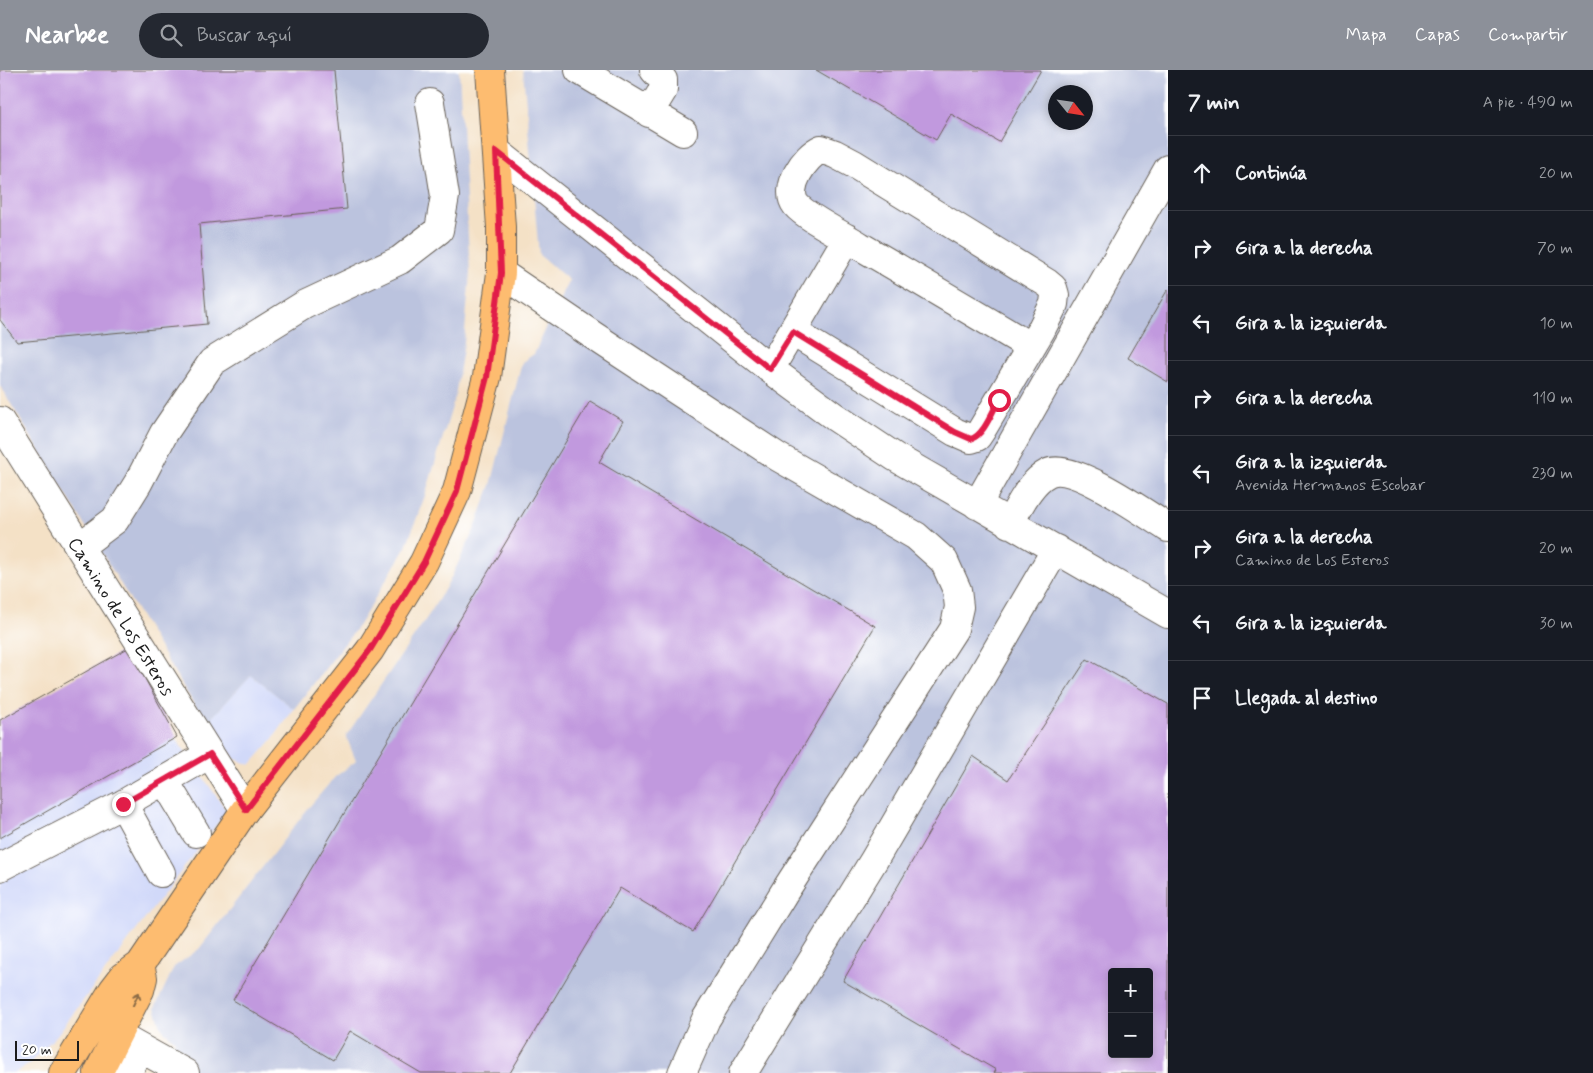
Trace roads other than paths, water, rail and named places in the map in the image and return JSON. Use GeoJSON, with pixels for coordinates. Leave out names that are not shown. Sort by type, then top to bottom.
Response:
{"type":"FeatureCollection","features":[{"type":"Feature","properties":{"kind":"main road"},"geometry":{"type":"LineString","coordinates":[[63,1073],[122,977],[140,965],[246,810],[370,650],[428,553],[457,491],[487,377],[501,273],[496,151],[490,70]]}},
{"type":"Feature","properties":{"kind":"main road"},"geometry":{"type":"LineString","coordinates":[[98,1073],[129,1042],[142,978],[140,965]]}},
{"type":"Feature","properties":{"kind":"street"},"geometry":{"type":"LineString","coordinates":[[579,70],[683,132]]}},
{"type":"Feature","properties":{"kind":"street"},"geometry":{"type":"LineString","coordinates":[[649,113],[663,90],[663,80],[654,70]]}},
{"type":"Feature","properties":{"kind":"street"},"geometry":{"type":"LineString","coordinates":[[79,547],[115,520],[138,483],[164,433],[212,362],[304,305],[400,260],[439,230],[445,196],[430,103]]}},
{"type":"Feature","properties":{"kind":"street"},"geometry":{"type":"LineString","coordinates":[[793,332],[955,432],[971,439],[977,437],[981,431],[1042,330],[1054,304],[1055,295],[1053,288],[1039,277],[854,164],[835,154],[822,150],[813,153],[803,165],[792,186],[792,195],[796,204],[803,211],[1030,347]]}},
{"type":"Feature","properties":{"kind":"street"},"geometry":{"type":"LineString","coordinates":[[496,151],[770,369],[834,416],[895,457],[1168,614]]}},
{"type":"Feature","properties":{"kind":"street"},"geometry":{"type":"LineString","coordinates":[[977,505],[1168,168]]}},
{"type":"Feature","properties":{"kind":"street"},"geometry":{"type":"LineString","coordinates":[[770,369],[847,238]]}},
{"type":"Feature","properties":{"kind":"street"},"geometry":{"type":"LineString","coordinates":[[501,273],[778,457],[916,536],[944,561],[957,590],[959,607],[954,629],[784,891],[706,1018],[682,1073]]}},
{"type":"Feature","properties":{"kind":"street","name":"Camino de Los Esteros"},"geometry":{"type":"LineString","coordinates":[[0,421],[246,810]]}},
{"type":"Feature","properties":{"kind":"street"},"geometry":{"type":"LineString","coordinates":[[1009,524],[1038,480],[1050,472],[1068,472],[1092,481],[1168,528]]}},
{"type":"Feature","properties":{"kind":"street"},"geometry":{"type":"LineString","coordinates":[[743,1073],[874,860],[1056,549]]}},
{"type":"Feature","properties":{"kind":"street"},"geometry":{"type":"LineString","coordinates":[[0,867],[123,804],[210,754]]}},
{"type":"Feature","properties":{"kind":"street"},"geometry":{"type":"LineString","coordinates":[[164,780],[196,833]]}},
{"type":"Feature","properties":{"kind":"street"},"geometry":{"type":"LineString","coordinates":[[123,804],[161,873]]}},
{"type":"Feature","properties":{"kind":"street"},"geometry":{"type":"LineString","coordinates":[[93,1022],[185,1073]]}},
{"type":"Feature","properties":{"kind":"street"},"geometry":{"type":"LineString","coordinates":[[127,1073],[129,1042]]}}]}
